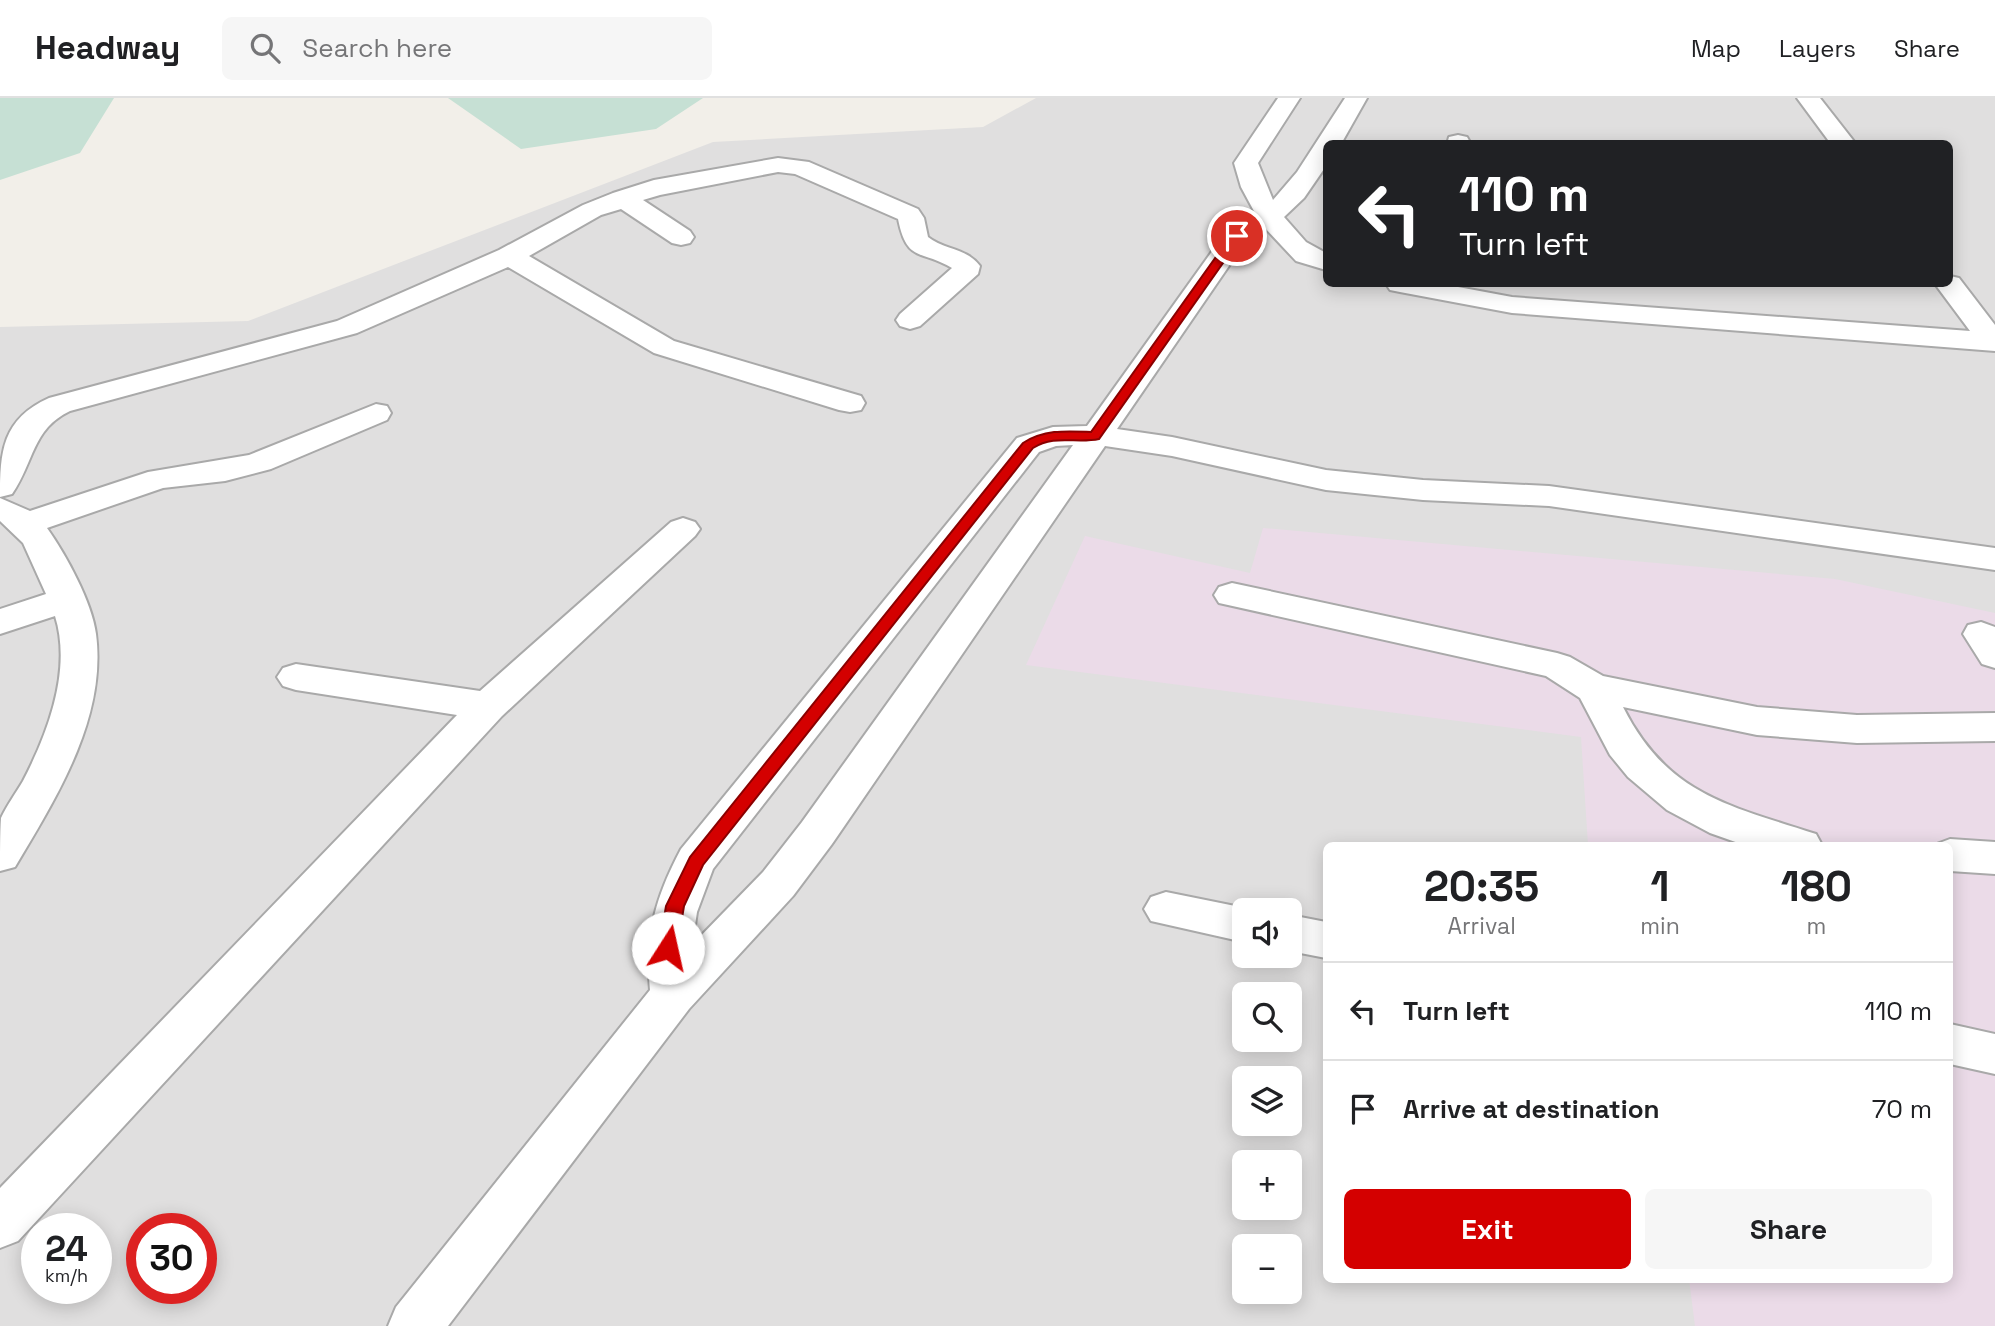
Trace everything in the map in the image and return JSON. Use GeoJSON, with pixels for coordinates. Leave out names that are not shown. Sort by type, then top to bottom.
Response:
{"type":"FeatureCollection","features":[{"type":"Feature","properties":{"kind":"street"},"geometry":{"type":"LineString","coordinates":[[1289,98],[1246,163],[1248,178],[1287,238],[1306,255],[1323,261]]}},
{"type":"Feature","properties":{"kind":"street"},"geometry":{"type":"LineString","coordinates":[[1331,140],[1356,98]]}},
{"type":"Feature","properties":{"kind":"street"},"geometry":{"type":"LineString","coordinates":[[1808,98],[1841,140]]}},
{"type":"Feature","properties":{"kind":"street"},"geometry":{"type":"LineString","coordinates":[[415,1326],[673,995],[778,884],[817,833],[1237,236],[1258,219],[1270,215],[1298,190],[1323,152]]}},
{"type":"Feature","properties":{"kind":"street"},"geometry":{"type":"LineString","coordinates":[[0,487],[12,472],[30,426],[45,412],[71,400],[347,327],[509,256],[622,198],[654,188],[778,165],[800,167],[909,214],[913,220],[912,233],[920,245],[961,261],[966,266],[964,274],[910,320]]}},
{"type":"Feature","properties":{"kind":"street"},"geometry":{"type":"LineString","coordinates":[[622,198],[681,237]]}},
{"type":"Feature","properties":{"kind":"street"},"geometry":{"type":"LineString","coordinates":[[509,256],[664,347],[850,403]]}},
{"type":"Feature","properties":{"kind":"street"},"geometry":{"type":"LineString","coordinates":[[1433,287],[1994,342]]}},
{"type":"Feature","properties":{"kind":"street"},"geometry":{"type":"LineString","coordinates":[[1951,287],[1994,342]]}},
{"type":"Feature","properties":{"kind":"street"},"geometry":{"type":"LineString","coordinates":[[13,516],[160,479],[225,471],[260,462],[376,414]]}},
{"type":"Feature","properties":{"kind":"street"},"geometry":{"type":"LineString","coordinates":[[673,995],[668,948],[675,906],[696,862],[1028,445],[1039,439],[1058,435],[1095,436],[1150,443],[1325,480],[1436,491],[1508,491],[1995,559]]}},
{"type":"Feature","properties":{"kind":"street"},"geometry":{"type":"LineString","coordinates":[[0,855],[34,801],[63,732],[79,678],[78,633],[66,600],[43,544],[13,516]]}},
{"type":"Feature","properties":{"kind":"street"},"geometry":{"type":"LineString","coordinates":[[0,1224],[488,706],[683,528]]}},
{"type":"Feature","properties":{"kind":"street"},"geometry":{"type":"LineString","coordinates":[[1232,594],[1557,666],[1592,687],[1757,721],[1857,729],[1995,727]]}},
{"type":"Feature","properties":{"kind":"street"},"geometry":{"type":"LineString","coordinates":[[0,622],[66,600]]}},
{"type":"Feature","properties":{"kind":"street"},"geometry":{"type":"LineString","coordinates":[[296,677],[488,706]]}},
{"type":"Feature","properties":{"kind":"street"},"geometry":{"type":"LineString","coordinates":[[1592,687],[1623,743],[1657,784],[1700,812],[1737,828],[1790,842]]}},
{"type":"Feature","properties":{"kind":"street"},"geometry":{"type":"LineString","coordinates":[[1953,855],[1995,858]]}},
{"type":"Feature","properties":{"kind":"street"},"geometry":{"type":"LineString","coordinates":[[1166,909],[1232,922]]}},
{"type":"Feature","properties":{"kind":"street"},"geometry":{"type":"LineString","coordinates":[[1302,935],[1323,939]]}},
{"type":"Feature","properties":{"kind":"street"},"geometry":{"type":"LineString","coordinates":[[1953,1045],[1995,1054]]}},
{"type":"Feature","properties":{"kind":"shaded area"},"geometry":{"type":"Polygon","coordinates":[[[1036,98],[1995,98],[1995,1326],[0,1326],[0,327],[248,321],[713,142],[983,127],[1036,98]]]}},
{"type":"Feature","properties":{"kind":"shaded area"},"geometry":{"type":"Polygon","coordinates":[[[1263,528],[1835,579],[1995,613],[1995,1326],[1695,1326],[1690,1283],[1953,1283],[1953,842],[1588,842],[1581,737],[1026,665],[1085,536],[1250,573],[1263,528]]]}},
{"type":"Feature","properties":{"kind":"green space"},"geometry":{"type":"Polygon","coordinates":[[[0,98],[114,98],[80,153],[0,180],[0,98]]]}},
{"type":"Feature","properties":{"kind":"green space"},"geometry":{"type":"Polygon","coordinates":[[[448,98],[703,98],[656,129],[521,149],[448,98]]]}},
{"type":"Feature","properties":{"kind":"route"},"geometry":{"type":"LineString","coordinates":[[668,948],[675,906],[696,862],[1028,445],[1039,439],[1058,435],[1095,436],[1237,236]]}}]}
